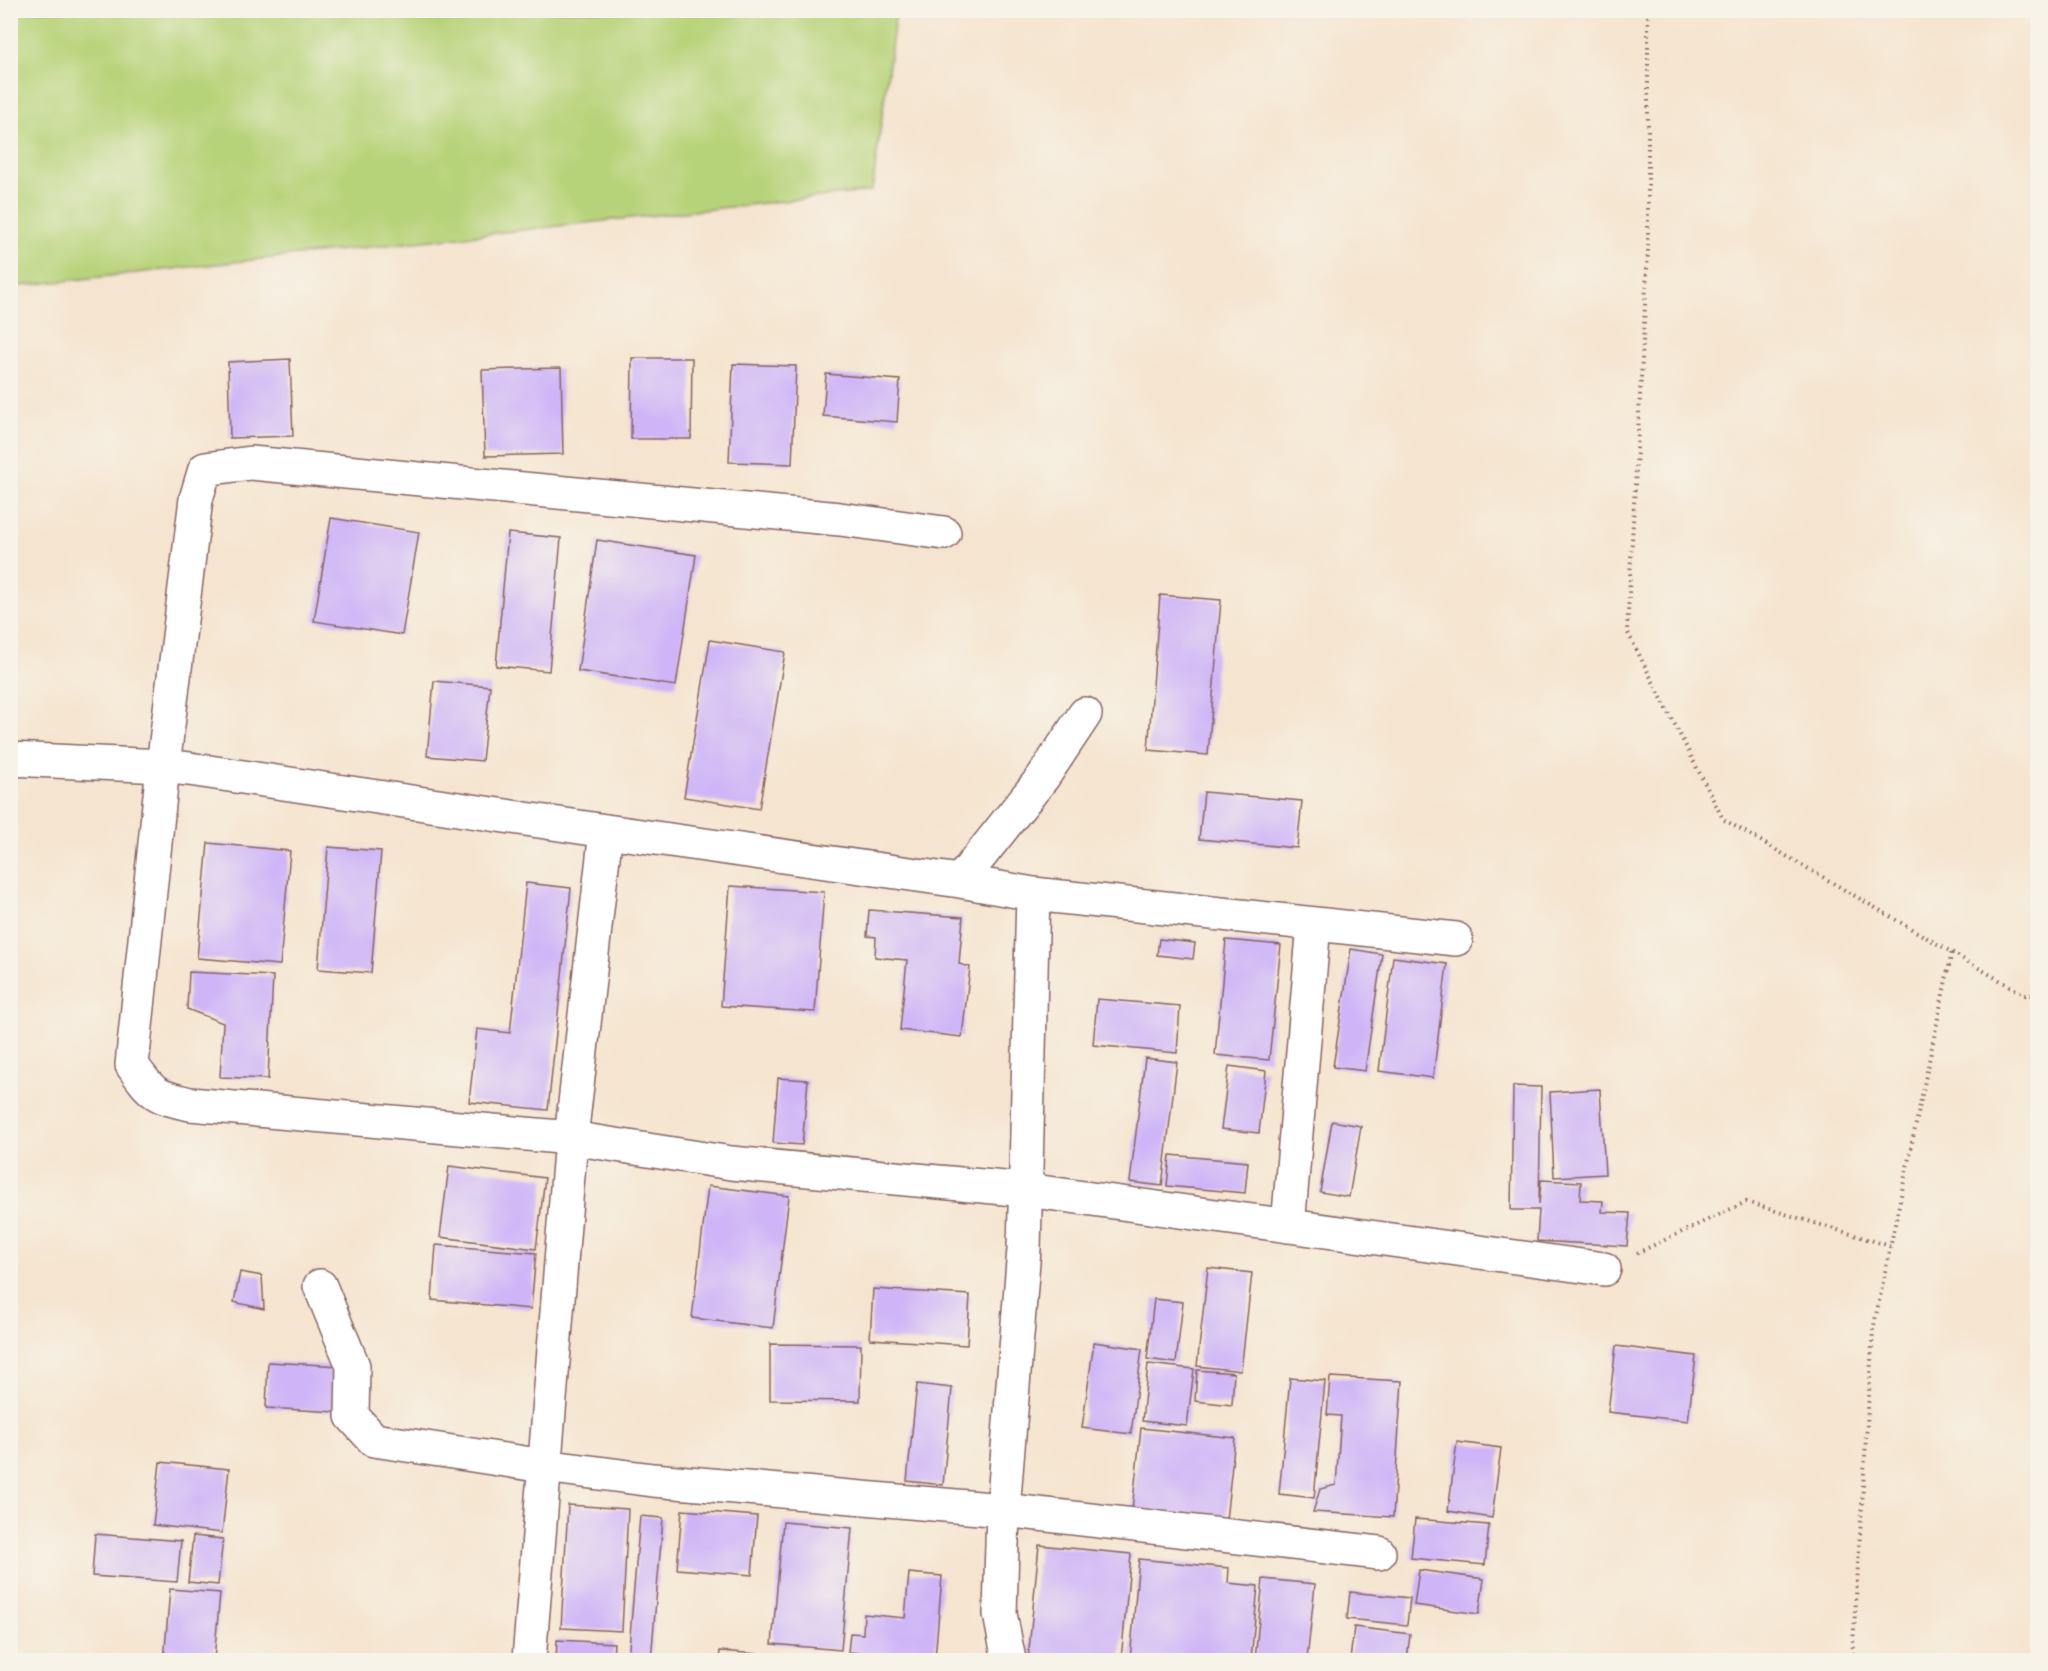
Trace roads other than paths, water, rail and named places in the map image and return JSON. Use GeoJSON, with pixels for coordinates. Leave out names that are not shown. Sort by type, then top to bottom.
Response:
{"type":"FeatureCollection","features":[{"type":"Feature","properties":{"kind":"street"},"geometry":{"type":"LineString","coordinates":[[944,533],[840,519],[251,463],[205,469],[196,499],[163,766],[132,1065],[146,1085],[161,1098],[190,1104],[571,1138],[722,1162],[1026,1190],[1604,1269]]}},
{"type":"Feature","properties":{"kind":"street"},"geometry":{"type":"LineString","coordinates":[[960,881],[1043,777],[1085,714]]}},
{"type":"Feature","properties":{"kind":"street"},"geometry":{"type":"LineString","coordinates":[[10,759],[163,766],[960,881],[1033,894],[1456,939]]}},
{"type":"Feature","properties":{"kind":"street"},"geometry":{"type":"LineString","coordinates":[[529,1660],[571,1138],[606,831]]}},
{"type":"Feature","properties":{"kind":"street"},"geometry":{"type":"LineString","coordinates":[[1009,1660],[1000,1614],[1003,1510],[1026,1190],[1033,894]]}},
{"type":"Feature","properties":{"kind":"street"},"geometry":{"type":"LineString","coordinates":[[1288,1226],[1314,924]]}},
{"type":"Feature","properties":{"kind":"street"},"geometry":{"type":"LineString","coordinates":[[320,1286],[352,1366],[352,1416],[374,1440],[653,1480],[1003,1510],[1379,1552]]}}]}
